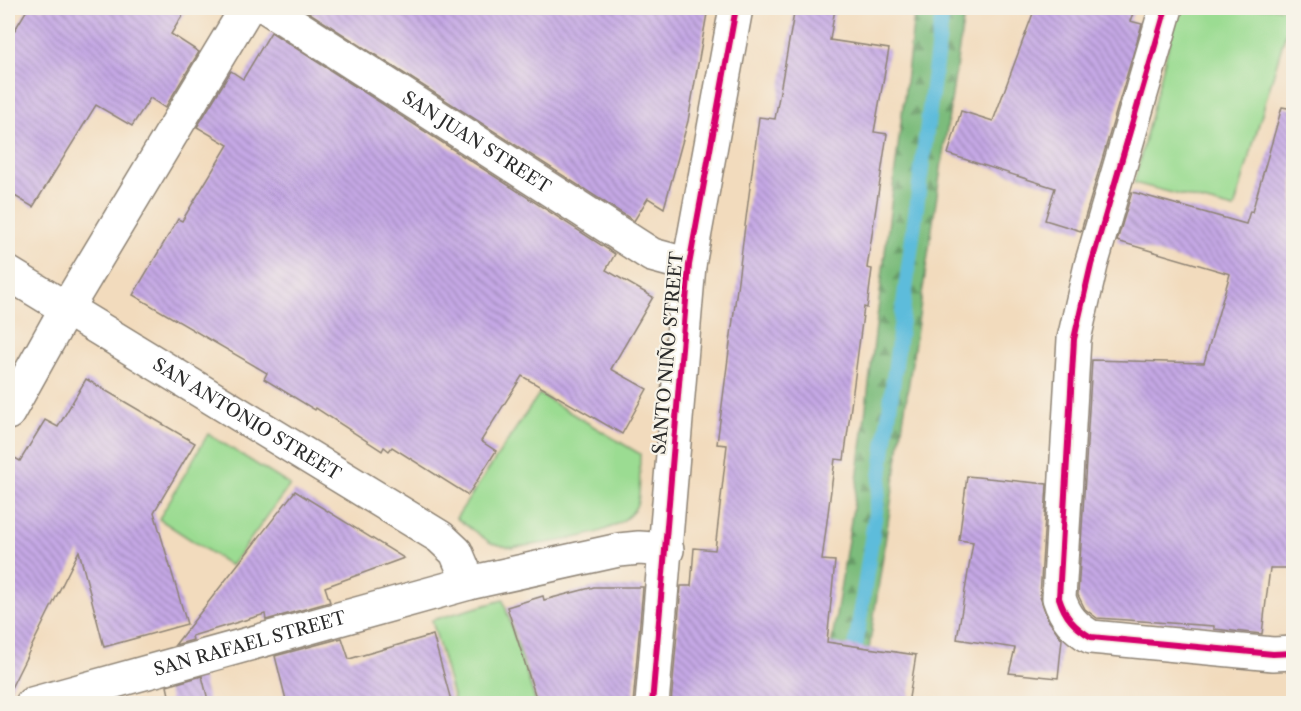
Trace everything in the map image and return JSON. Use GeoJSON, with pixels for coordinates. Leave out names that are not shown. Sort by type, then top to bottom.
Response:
{"type":"FeatureCollection","features":[{"type":"Feature","properties":{"kind":"street"},"geometry":{"type":"LineString","coordinates":[[8,413],[66,309],[247,8]]}},
{"type":"Feature","properties":{"kind":"street","name":"SAN JUAN STREET"},"geometry":{"type":"LineString","coordinates":[[268,8],[652,255],[689,264]]}},
{"type":"Feature","properties":{"kind":"street","name":"SANTO NIÑO STREET"},"geometry":{"type":"LineString","coordinates":[[652,704],[667,550],[689,264],[736,8]]}},
{"type":"Feature","properties":{"kind":"street"},"geometry":{"type":"LineString","coordinates":[[1166,8],[1091,265],[1074,339],[1059,598],[1074,626],[1091,637],[1273,654],[1293,653]]}},
{"type":"Feature","properties":{"kind":"street","name":"SAN ANTONIO STREET"},"geometry":{"type":"LineString","coordinates":[[8,273],[440,537],[456,552],[469,583]]}},
{"type":"Feature","properties":{"kind":"street","name":"SAN RAFAEL STREET"},"geometry":{"type":"LineString","coordinates":[[32,704],[469,583],[619,550],[639,548],[667,550]]}},
{"type":"Feature","properties":{"kind":"green space"},"geometry":{"type":"Polygon","coordinates":[[[915,8],[965,8],[861,703],[822,704],[856,489],[915,8]]]}},
{"type":"Feature","properties":{"kind":"green space"},"geometry":{"type":"Polygon","coordinates":[[[1178,8],[1293,8],[1234,209],[1134,183],[1178,8]]]}},
{"type":"Feature","properties":{"kind":"green space"},"geometry":{"type":"Polygon","coordinates":[[[539,394],[640,454],[638,501],[631,513],[619,523],[603,531],[512,548],[491,543],[456,518],[539,394]]]}},
{"type":"Feature","properties":{"kind":"green space"},"geometry":{"type":"Polygon","coordinates":[[[208,434],[290,485],[231,566],[159,519],[208,434]]]}},
{"type":"Feature","properties":{"kind":"green space"},"geometry":{"type":"Polygon","coordinates":[[[503,600],[536,703],[455,703],[432,620],[503,600]]]}},
{"type":"Feature","properties":{"kind":"building"},"geometry":{"type":"Polygon","coordinates":[[[28,8],[187,8],[171,34],[199,52],[165,108],[150,98],[132,126],[96,105],[33,207],[8,192],[8,41],[28,8]]]}},
{"type":"Feature","properties":{"kind":"building"},"geometry":{"type":"Polygon","coordinates":[[[302,8],[708,8],[688,121],[664,208],[648,198],[634,221],[302,8]]]}},
{"type":"Feature","properties":{"kind":"building"},"geometry":{"type":"Polygon","coordinates":[[[795,8],[835,8],[830,40],[889,49],[874,132],[887,134],[867,268],[872,269],[867,308],[864,307],[844,460],[835,459],[822,560],[835,561],[827,642],[916,655],[908,704],[671,704],[681,586],[691,586],[694,548],[715,550],[727,445],[717,444],[759,117],[775,119],[795,8]]]}},
{"type":"Feature","properties":{"kind":"building"},"geometry":{"type":"Polygon","coordinates":[[[1035,8],[1135,8],[1130,21],[1142,24],[1081,231],[1045,220],[1055,188],[948,154],[961,111],[993,121],[1035,8]]]}},
{"type":"Feature","properties":{"kind":"building"},"geometry":{"type":"Polygon","coordinates":[[[271,32],[615,254],[606,270],[653,297],[611,369],[647,389],[622,434],[522,376],[481,441],[496,451],[468,495],[392,447],[389,451],[384,447],[382,451],[316,408],[315,410],[264,379],[267,373],[133,295],[178,219],[182,221],[228,145],[197,127],[231,71],[243,79],[271,32]]]}},
{"type":"Feature","properties":{"kind":"building"},"geometry":{"type":"Polygon","coordinates":[[[1282,107],[1293,109],[1293,568],[1270,568],[1262,634],[1214,629],[1214,626],[1097,618],[1085,609],[1078,595],[1092,360],[1204,363],[1230,274],[1117,241],[1132,192],[1246,224],[1250,211],[1252,212],[1282,107]]]}},
{"type":"Feature","properties":{"kind":"building"},"geometry":{"type":"Polygon","coordinates":[[[86,379],[195,443],[154,512],[187,624],[104,647],[79,551],[8,694],[8,454],[20,461],[45,420],[58,427],[86,379]]]}},
{"type":"Feature","properties":{"kind":"building"},"geometry":{"type":"Polygon","coordinates":[[[967,476],[1047,484],[1040,597],[1048,620],[1062,639],[1058,678],[1009,673],[1015,648],[957,639],[973,542],[959,540],[967,476]]]}},
{"type":"Feature","properties":{"kind":"building"},"geometry":{"type":"Polygon","coordinates":[[[295,491],[404,558],[325,587],[330,602],[266,620],[265,614],[192,636],[193,640],[175,645],[295,491]]]}},
{"type":"Feature","properties":{"kind":"building"},"geometry":{"type":"Polygon","coordinates":[[[594,587],[643,587],[633,704],[538,704],[507,607],[543,596],[544,600],[594,587]]]}},
{"type":"Feature","properties":{"kind":"building"},"geometry":{"type":"Polygon","coordinates":[[[433,635],[452,704],[287,704],[275,656],[342,638],[349,659],[433,635]]]}},
{"type":"Feature","properties":{"kind":"building"},"geometry":{"type":"Polygon","coordinates":[[[202,676],[209,704],[171,704],[167,686],[202,676]]]}},
{"type":"Feature","properties":{"kind":"waterway"},"geometry":{"type":"LineString","coordinates":[[853,664],[878,496],[943,8]]}},
{"type":"Feature","properties":{"kind":"cycle path"},"geometry":{"type":"LineString","coordinates":[[652,704],[689,265],[736,8]]}},
{"type":"Feature","properties":{"kind":"cycle path"},"geometry":{"type":"LineString","coordinates":[[1166,8],[1091,265],[1074,339],[1059,598],[1071,621],[1091,637],[1273,654],[1294,653]]}}]}
